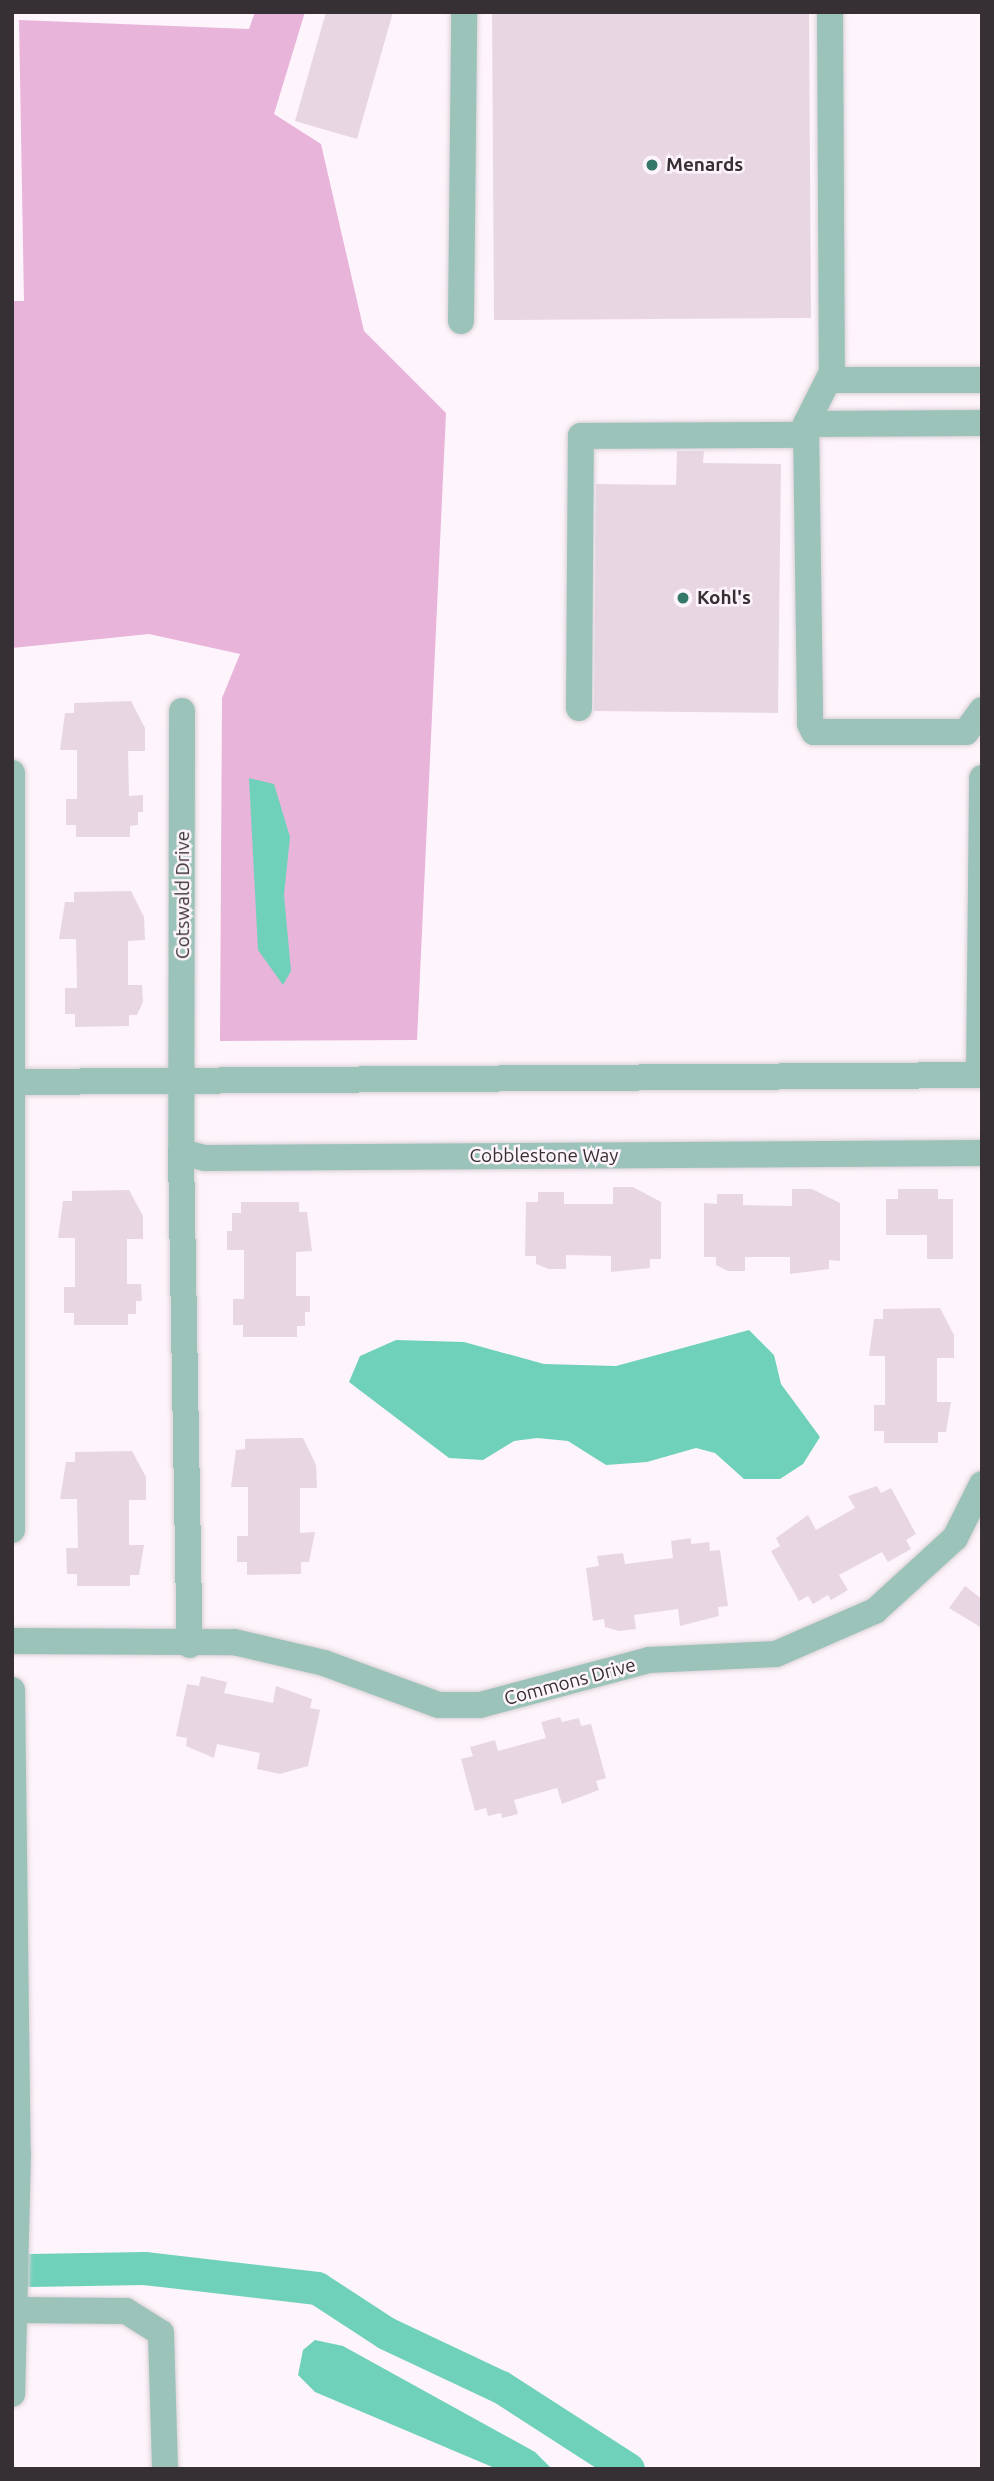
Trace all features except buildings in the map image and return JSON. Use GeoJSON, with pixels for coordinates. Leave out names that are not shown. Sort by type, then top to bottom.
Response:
{"type":"FeatureCollection","features":[{"type":"Feature","properties":{"kind":"street"},"geometry":{"type":"LineString","coordinates":[[461,321],[464,12]]}},
{"type":"Feature","properties":{"kind":"street"},"geometry":{"type":"LineString","coordinates":[[830,12],[829,380],[806,429],[814,732],[966,732],[982,710]]}},
{"type":"Feature","properties":{"kind":"street"},"geometry":{"type":"LineString","coordinates":[[829,380],[982,380]]}},
{"type":"Feature","properties":{"kind":"street"},"geometry":{"type":"LineString","coordinates":[[579,708],[581,436],[982,423]]}},
{"type":"Feature","properties":{"kind":"street","name":"Cotswald Drive"},"geometry":{"type":"LineString","coordinates":[[183,711],[184,1078]]}},
{"type":"Feature","properties":{"kind":"street"},"geometry":{"type":"LineString","coordinates":[[12,774],[12,1530]]}},
{"type":"Feature","properties":{"kind":"street"},"geometry":{"type":"LineString","coordinates":[[14,1082],[184,1078],[980,1075],[982,778]]}},
{"type":"Feature","properties":{"kind":"street"},"geometry":{"type":"LineString","coordinates":[[184,1078],[181,1152],[190,1645]]}},
{"type":"Feature","properties":{"kind":"street","name":"Cobblestone Way"},"geometry":{"type":"LineString","coordinates":[[181,1152],[205,1158],[982,1153]]}},
{"type":"Feature","properties":{"kind":"street","name":"Commons Drive"},"geometry":{"type":"LineString","coordinates":[[12,1641],[190,1645],[234,1642],[324,1663],[439,1705],[527,1697],[649,1660],[776,1654],[876,1611],[955,1538],[982,1483]]}},
{"type":"Feature","properties":{"kind":"street"},"geometry":{"type":"LineString","coordinates":[[12,1690],[12,2394]]}},
{"type":"Feature","properties":{"kind":"street"},"geometry":{"type":"LineString","coordinates":[[14,2310],[126,2311],[161,2333],[165,2469]]}},
{"type":"Feature","properties":{"kind":"shaded area"},"geometry":{"type":"Polygon","coordinates":[[[255,12],[305,12],[274,114],[321,144],[364,331],[446,413],[417,1040],[220,1041],[222,698],[240,654],[149,634],[12,648],[12,301],[24,301],[19,20],[249,29],[255,12]]]}},
{"type":"Feature","properties":{"kind":"shaded area"},"geometry":{"type":"Polygon","coordinates":[[[249,778],[274,784],[290,837],[284,895],[291,971],[283,985],[258,950],[249,778]]]}},
{"type":"Feature","properties":{"kind":"shaded area"},"geometry":{"type":"Polygon","coordinates":[[[749,1330],[774,1355],[781,1384],[820,1437],[803,1464],[780,1479],[744,1479],[715,1453],[696,1448],[647,1462],[606,1465],[568,1441],[537,1438],[514,1441],[483,1460],[449,1458],[349,1382],[360,1356],[396,1340],[464,1342],[544,1364],[616,1366],[749,1330]]]}},
{"type":"Feature","properties":{"kind":"shaded area"},"geometry":{"type":"Polygon","coordinates":[[[315,2340],[343,2346],[535,2452],[552,2469],[497,2469],[315,2392],[298,2375],[303,2350],[315,2340]]]}},
{"type":"Feature","properties":{"kind":"waterway"},"geometry":{"type":"LineString","coordinates":[[30,2270],[144,2268],[317,2288],[386,2333],[501,2387],[628,2469]]}},
{"type":"Feature","properties":{"kind":"place","name":"Menards"},"geometry":{"type":"Point","coordinates":[652,165]}},
{"type":"Feature","properties":{"kind":"place","name":"Kohl's"},"geometry":{"type":"Point","coordinates":[683,598]}}]}
